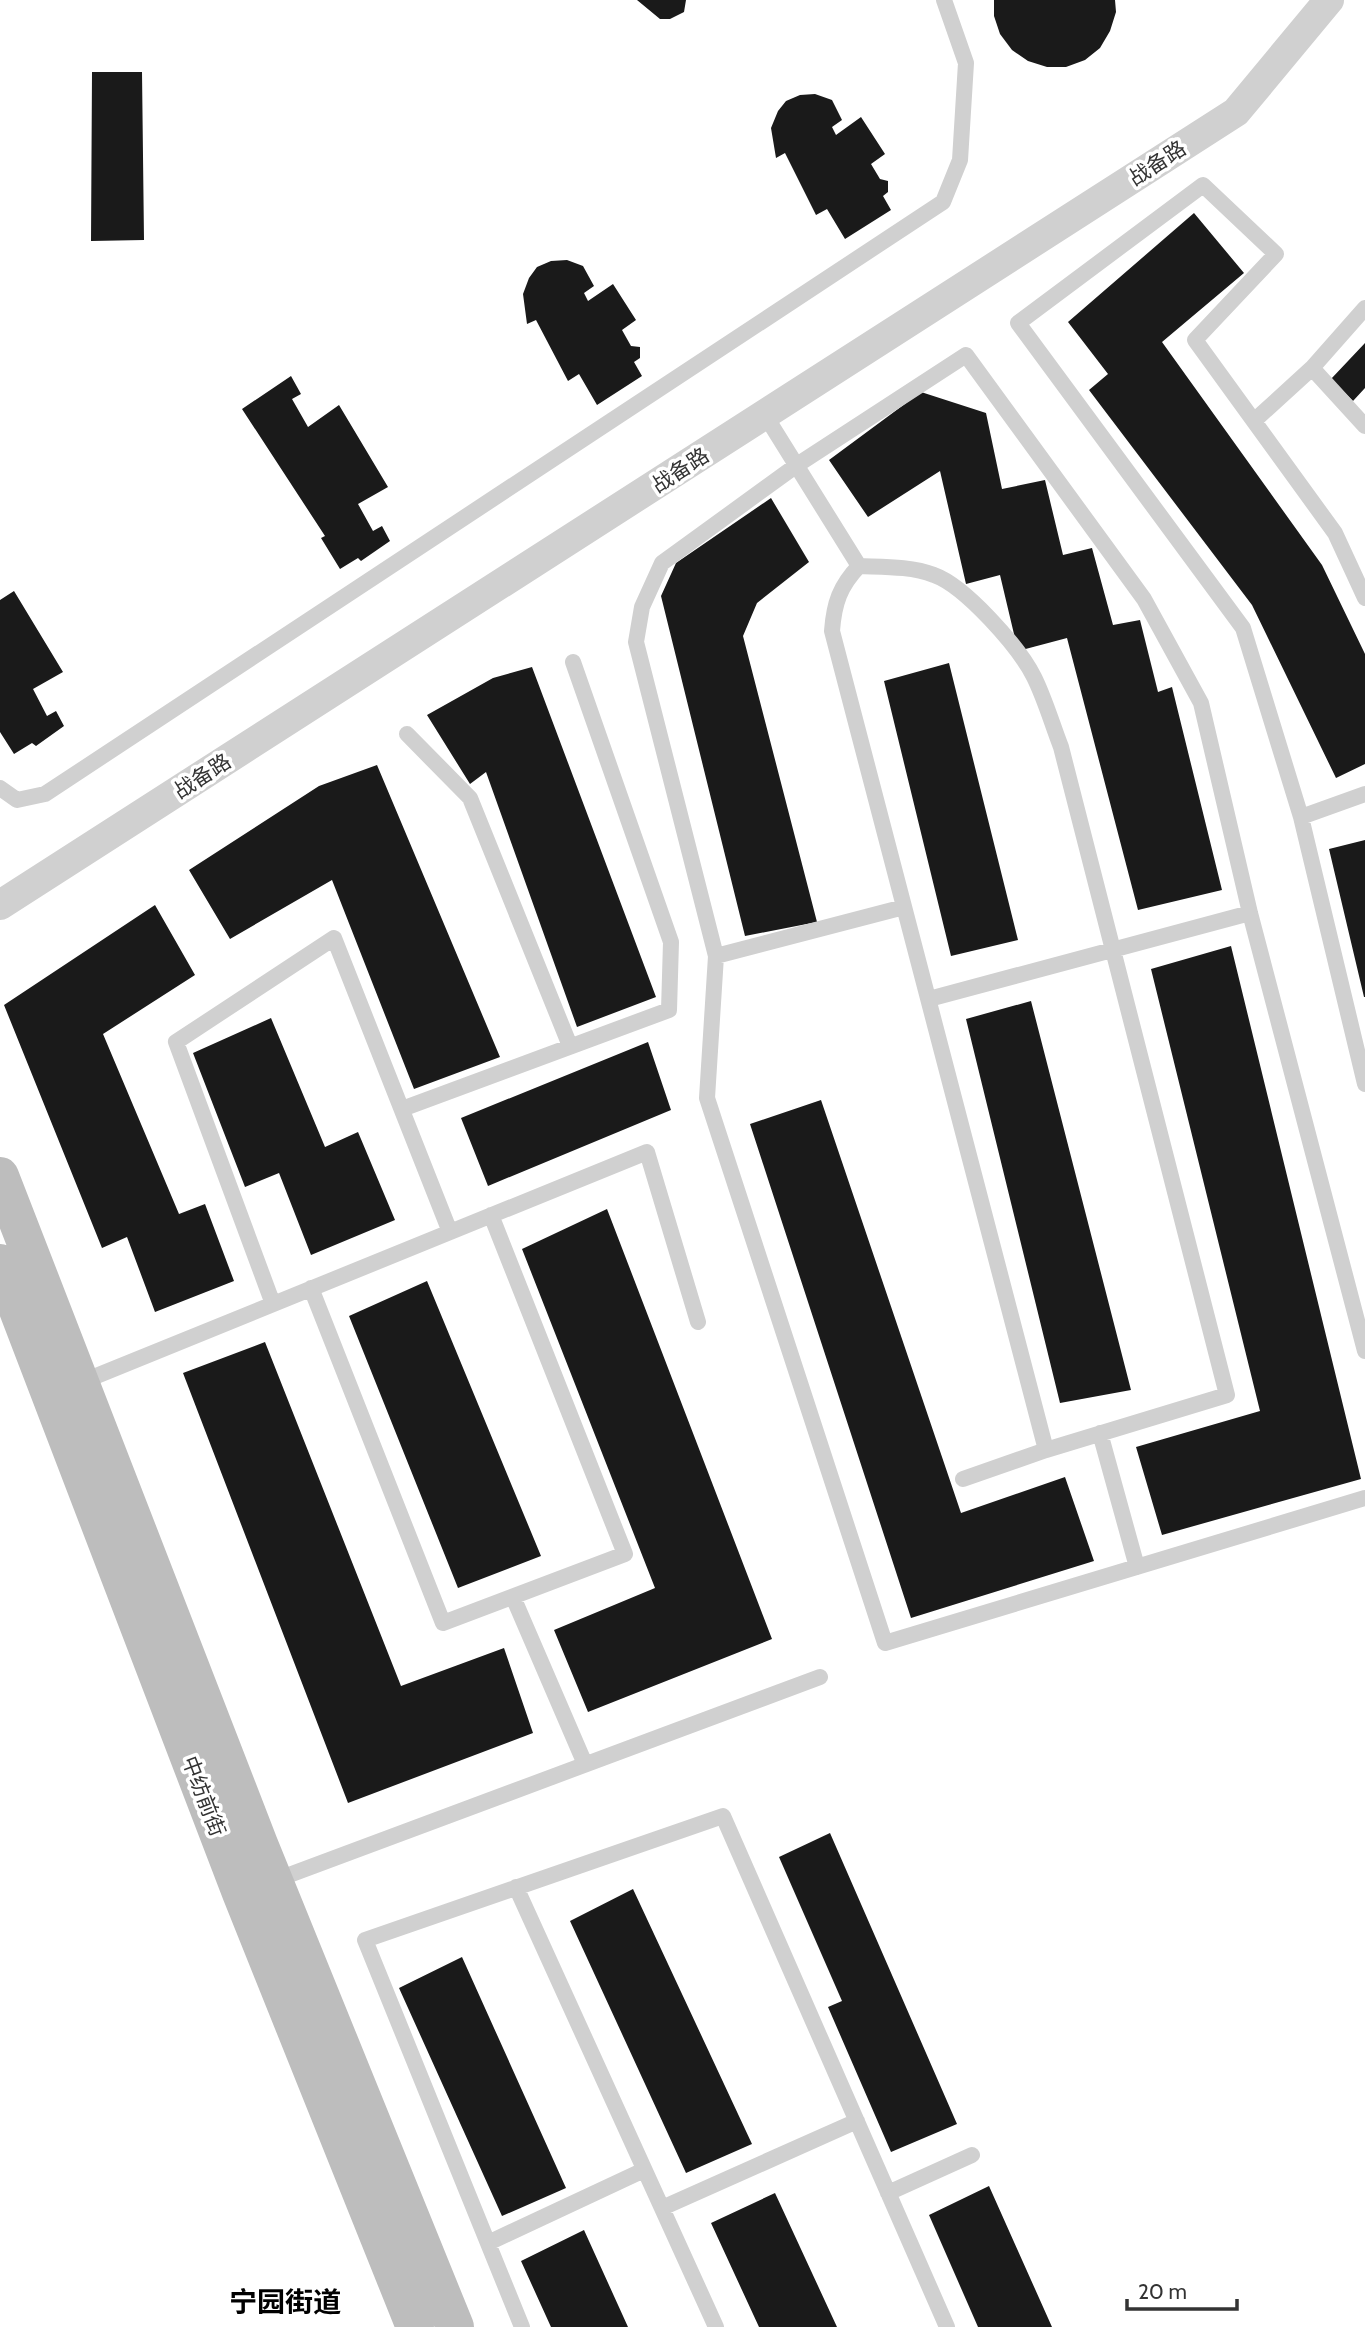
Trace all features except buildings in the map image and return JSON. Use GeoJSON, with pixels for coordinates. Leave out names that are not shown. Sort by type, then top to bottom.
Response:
{"type":"FeatureCollection","features":[{"type":"Feature","properties":{"kind":"street","name":"战备路"},"geometry":{"type":"LineString","coordinates":[[0,905],[1236,112],[1329,0]]}},
{"type":"Feature","properties":{"kind":"street"},"geometry":{"type":"LineString","coordinates":[[0,1176],[66,1389]]}},
{"type":"Feature","properties":{"kind":"street","name":"中纺前街"},"geometry":{"type":"LineString","coordinates":[[0,1263],[66,1389],[257,1887],[415,2327]]}},
{"type":"Feature","properties":{"kind":"street"},"geometry":{"type":"LineString","coordinates":[[257,1887],[455,2327]]}},
{"type":"Feature","properties":{"kind":"lane"},"geometry":{"type":"LineString","coordinates":[[0,788],[17,800],[45,794],[943,202],[961,160],[966,63],[944,0]]}},
{"type":"Feature","properties":{"kind":"lane"},"geometry":{"type":"LineString","coordinates":[[1365,598],[1335,533],[1195,340],[1276,254],[1203,185],[1018,323],[1243,628],[1301,817],[1365,1084]]}},
{"type":"Feature","properties":{"kind":"lane"},"geometry":{"type":"LineString","coordinates":[[1255,420],[1312,368],[1365,308]]}},
{"type":"Feature","properties":{"kind":"lane"},"geometry":{"type":"LineString","coordinates":[[1365,1351],[1251,914],[1201,703],[1144,599],[966,355],[797,465],[662,563],[642,607],[636,642],[716,956],[707,1098],[885,1643],[1365,1498]]}},
{"type":"Feature","properties":{"kind":"lane"},"geometry":{"type":"LineString","coordinates":[[1312,368],[1365,426]]}},
{"type":"Feature","properties":{"kind":"lane"},"geometry":{"type":"LineString","coordinates":[[765,415],[859,566]]}},
{"type":"Feature","properties":{"kind":"lane"},"geometry":{"type":"LineString","coordinates":[[859,566],[844,582],[834,604],[832,631],[1046,1450]]}},
{"type":"Feature","properties":{"kind":"lane"},"geometry":{"type":"LineString","coordinates":[[859,566],[933,575],[961,590],[988,617],[1033,675],[1061,747],[1227,1395],[1046,1450],[963,1479]]}},
{"type":"Feature","properties":{"kind":"lane"},"geometry":{"type":"LineString","coordinates":[[402,1109],[669,1010],[671,942],[573,662]]}},
{"type":"Feature","properties":{"kind":"lane"},"geometry":{"type":"LineString","coordinates":[[407,734],[470,798],[570,1046]]}},
{"type":"Feature","properties":{"kind":"lane"},"geometry":{"type":"LineString","coordinates":[[1301,817],[1365,794]]}},
{"type":"Feature","properties":{"kind":"lane"},"geometry":{"type":"LineString","coordinates":[[716,956],[904,907]]}},
{"type":"Feature","properties":{"kind":"lane"},"geometry":{"type":"LineString","coordinates":[[929,999],[1251,914]]}},
{"type":"Feature","properties":{"kind":"lane"},"geometry":{"type":"LineString","coordinates":[[272,1304],[176,1042],[334,937],[450,1232]]}},
{"type":"Feature","properties":{"kind":"lane"},"geometry":{"type":"LineString","coordinates":[[66,1389],[647,1152],[698,1322]]}},
{"type":"Feature","properties":{"kind":"lane"},"geometry":{"type":"LineString","coordinates":[[312,1288],[443,1623],[625,1554],[491,1215]]}},
{"type":"Feature","properties":{"kind":"lane"},"geometry":{"type":"LineString","coordinates":[[1100,1433],[1137,1567]]}},
{"type":"Feature","properties":{"kind":"lane"},"geometry":{"type":"LineString","coordinates":[[513,1597],[584,1764]]}},
{"type":"Feature","properties":{"kind":"lane"},"geometry":{"type":"LineString","coordinates":[[257,1887],[820,1677]]}},
{"type":"Feature","properties":{"kind":"lane"},"geometry":{"type":"LineString","coordinates":[[522,2327],[365,1940],[723,1816],[947,2327]]}},
{"type":"Feature","properties":{"kind":"lane"},"geometry":{"type":"LineString","coordinates":[[516,1887],[716,2327]]}},
{"type":"Feature","properties":{"kind":"lane"},"geometry":{"type":"LineString","coordinates":[[662,2208],[857,2121]]}},
{"type":"Feature","properties":{"kind":"lane"},"geometry":{"type":"LineString","coordinates":[[888,2193],[972,2155]]}},
{"type":"Feature","properties":{"kind":"lane"},"geometry":{"type":"LineString","coordinates":[[488,2243],[644,2170]]}},
{"type":"Feature","properties":{"kind":"district","name":"宁园街道"},"geometry":{"type":"Point","coordinates":[285,2302]}}]}
